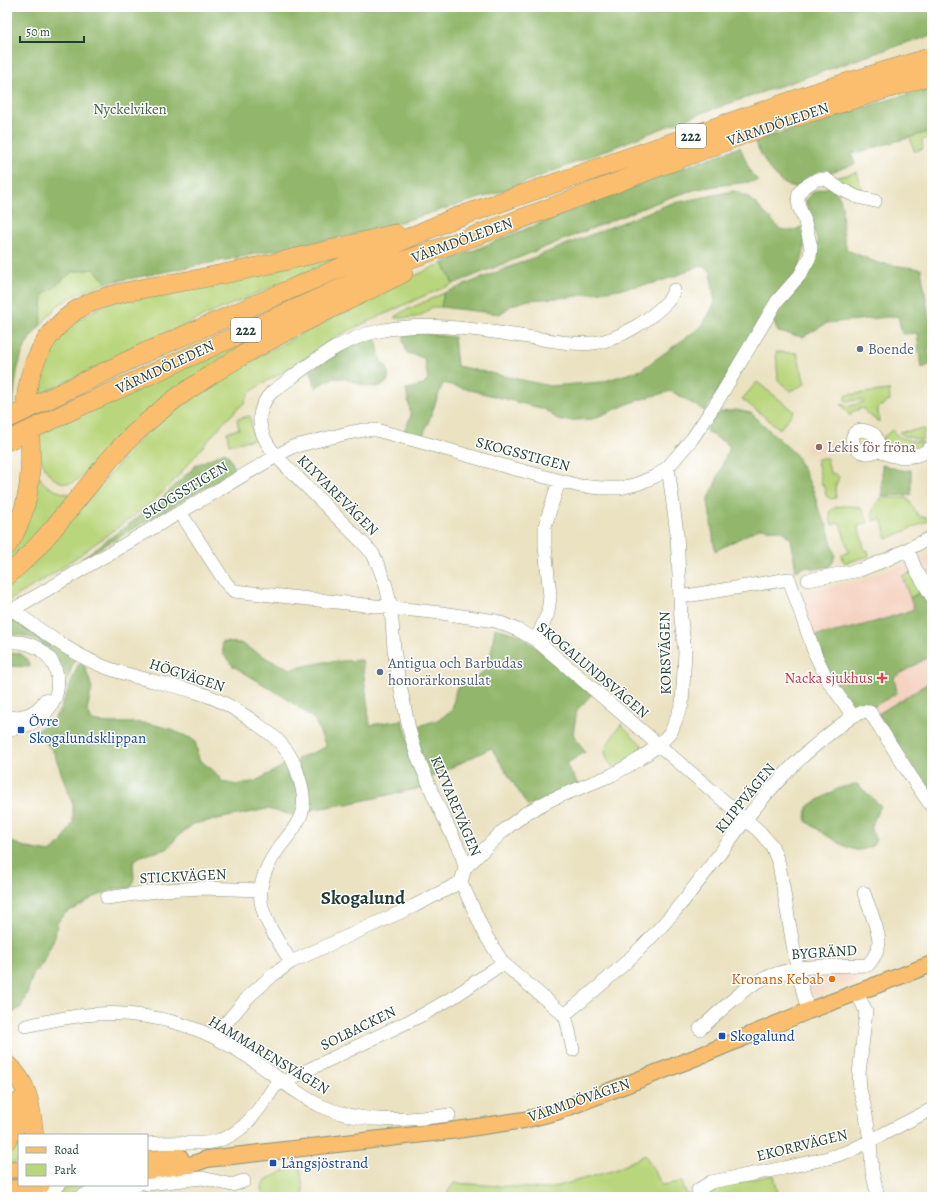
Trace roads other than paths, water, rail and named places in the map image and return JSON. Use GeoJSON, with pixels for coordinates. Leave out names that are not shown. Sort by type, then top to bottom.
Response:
{"type":"FeatureCollection","features":[{"type":"Feature","properties":{"kind":"highway","name":"VÄRMDÖLEDEN"},"geometry":{"type":"LineString","coordinates":[[7,419],[142,354],[452,220],[829,88],[932,57]]}},
{"type":"Feature","properties":{"kind":"highway","name":"VÄRMDÖLEDEN"},"geometry":{"type":"LineString","coordinates":[[7,441],[134,381],[395,264],[489,231],[763,127],[932,75]]}},
{"type":"Feature","properties":{"kind":"highway"},"geometry":{"type":"LineString","coordinates":[[26,401],[27,386],[38,354],[44,344],[63,320],[76,310],[90,303],[127,292],[204,278],[323,252],[452,220]]}},
{"type":"Feature","properties":{"kind":"highway"},"geometry":{"type":"LineString","coordinates":[[7,576],[53,529],[112,457],[159,412],[185,392],[221,368],[259,346],[489,231]]}},
{"type":"Feature","properties":{"kind":"highway"},"geometry":{"type":"LineString","coordinates":[[7,546],[20,522],[27,499],[31,471],[30,438]]}},
{"type":"Feature","properties":{"kind":"highway"},"geometry":{"type":"LineString","coordinates":[[7,1065],[19,1077],[24,1087],[29,1101],[33,1131]]}},
{"type":"Feature","properties":{"kind":"highway"},"geometry":{"type":"LineString","coordinates":[[7,1080],[13,1087],[33,1131]]}},
{"type":"Feature","properties":{"kind":"highway"},"geometry":{"type":"LineString","coordinates":[[7,1140],[15,1128],[19,1102]]}},
{"type":"Feature","properties":{"kind":"main road","name":"VÄRMDÖVÄGEN"},"geometry":{"type":"LineString","coordinates":[[148,1159],[169,1156],[193,1164],[207,1159],[456,1131],[524,1120],[556,1112],[808,1011],[932,964]]}},
{"type":"Feature","properties":{"kind":"main road","name":"VÄRMDÖVÄGEN"},"geometry":{"type":"LineString","coordinates":[[148,1170],[169,1156]]}},
{"type":"Feature","properties":{"kind":"main road"},"geometry":{"type":"LineString","coordinates":[[7,1170],[18,1168]]}},
{"type":"Feature","properties":{"kind":"main road"},"geometry":{"type":"LineString","coordinates":[[7,1189],[37,1189]]}},
{"type":"Feature","properties":{"kind":"street","name":"SKOGSSTIGEN"},"geometry":{"type":"LineString","coordinates":[[10,611],[292,447],[310,441],[348,433],[364,430],[376,430],[580,486],[620,488],[637,484],[656,476],[668,467],[692,439],[718,400],[777,301],[800,275],[810,257],[811,247],[798,199],[799,193],[817,179],[826,179],[838,188],[857,197],[875,201]]}},
{"type":"Feature","properties":{"kind":"street","name":"KLYVAREVÄGEN"},"geometry":{"type":"LineString","coordinates":[[460,882],[465,868],[462,856],[435,799],[416,753],[409,729],[394,649],[391,608],[380,567],[373,554],[277,455],[264,438],[261,428],[260,414],[266,399],[272,392],[330,350],[346,342],[378,331],[425,326],[455,328],[553,341],[593,343],[605,341],[622,334],[645,320],[669,300],[674,290]]}},
{"type":"Feature","properties":{"kind":"street"},"geometry":{"type":"LineString","coordinates":[[881,449],[891,455],[907,457],[924,453],[932,446]]}},
{"type":"Feature","properties":{"kind":"street","name":"KORSVÄGEN"},"geometry":{"type":"LineString","coordinates":[[465,868],[503,831],[526,813],[550,800],[612,775],[638,760],[659,745],[670,732],[682,704],[684,652],[677,534],[668,467]]}},
{"type":"Feature","properties":{"kind":"street"},"geometry":{"type":"LineString","coordinates":[[536,640],[548,613],[550,596],[545,546],[545,526],[559,481]]}},
{"type":"Feature","properties":{"kind":"street","name":"SKOGALUNDSVÄGEN"},"geometry":{"type":"LineString","coordinates":[[180,512],[226,583],[234,591],[496,621],[520,631],[536,640],[759,831],[772,846],[783,884],[797,968],[808,1011]]}},
{"type":"Feature","properties":{"kind":"street"},"geometry":{"type":"LineString","coordinates":[[808,580],[860,570],[908,549],[932,536]]}},
{"type":"Feature","properties":{"kind":"street"},"geometry":{"type":"LineString","coordinates":[[908,549],[915,568],[932,597]]}},
{"type":"Feature","properties":{"kind":"street"},"geometry":{"type":"LineString","coordinates":[[680,597],[789,580],[815,654],[827,679],[853,716],[865,711],[870,712],[932,807]]}},
{"type":"Feature","properties":{"kind":"street","name":"HÖGVÄGEN"},"geometry":{"type":"LineString","coordinates":[[10,611],[76,653],[111,669],[209,696],[239,712],[274,736],[293,760],[302,785],[304,804],[301,817],[268,864],[262,877],[260,890],[268,926],[291,962]]}},
{"type":"Feature","properties":{"kind":"street"},"geometry":{"type":"LineString","coordinates":[[7,642],[20,642],[44,652],[56,670],[57,687],[54,700],[43,716],[30,724],[7,729]]}},
{"type":"Feature","properties":{"kind":"street"},"geometry":{"type":"LineString","coordinates":[[7,650],[14,648],[23,649],[35,654],[46,668],[49,688],[44,702],[39,709],[23,717],[7,718]]}},
{"type":"Feature","properties":{"kind":"street","name":"KLIPPVÄGEN"},"geometry":{"type":"LineString","coordinates":[[564,1015],[592,994],[629,962],[675,912],[783,775],[810,750],[853,716]]}},
{"type":"Feature","properties":{"kind":"street"},"geometry":{"type":"LineString","coordinates":[[214,1037],[249,996],[273,975],[291,962],[414,906],[460,882],[486,936],[503,963],[564,1015],[573,1050]]}},
{"type":"Feature","properties":{"kind":"street","name":"STICKVÄGEN"},"geometry":{"type":"LineString","coordinates":[[107,898],[164,890],[203,888],[260,890]]}},
{"type":"Feature","properties":{"kind":"street","name":"BYGRÄND"},"geometry":{"type":"LineString","coordinates":[[700,1029],[750,986],[771,976],[797,968],[810,966],[868,965],[877,951],[879,942],[864,893]]}},
{"type":"Feature","properties":{"kind":"street","name":"SOLBACKEN"},"geometry":{"type":"LineString","coordinates":[[237,1132],[254,1116],[274,1088],[283,1082],[424,1014],[455,996],[503,963]]}},
{"type":"Feature","properties":{"kind":"street"},"geometry":{"type":"LineString","coordinates":[[857,993],[866,1012],[859,1074],[860,1090],[865,1109],[870,1141],[872,1171],[878,1197]]}},
{"type":"Feature","properties":{"kind":"street","name":"HAMMARENSVÄGEN"},"geometry":{"type":"LineString","coordinates":[[26,1026],[97,1014],[135,1015],[175,1023],[195,1028],[214,1037],[260,1065],[317,1104],[332,1111],[353,1117],[374,1119],[419,1119],[449,1115]]}},
{"type":"Feature","properties":{"kind":"street","name":"EKORRVÄGEN"},"geometry":{"type":"LineString","coordinates":[[698,1190],[710,1182],[784,1168],[828,1158],[850,1151],[932,1109]]}},
{"type":"Feature","properties":{"kind":"street","name":"VÄRMDÖVÄGEN"},"geometry":{"type":"LineString","coordinates":[[148,1145],[169,1156],[200,1143],[214,1142],[237,1132]]}},
{"type":"Feature","properties":{"kind":"street"},"geometry":{"type":"LineString","coordinates":[[148,1184],[202,1178],[232,1185],[244,1182]]}},
{"type":"Feature","properties":{"kind":"street"},"geometry":{"type":"LineString","coordinates":[[48,1197],[58,1186]]}},
{"type":"Feature","properties":{"kind":"street"},"geometry":{"type":"LineString","coordinates":[[80,1197],[93,1191],[130,1186]]}},
{"type":"Feature","properties":{"kind":"street"},"geometry":{"type":"LineString","coordinates":[[7,1196],[15,1197]]}},
{"type":"Feature","properties":{"kind":"place","name":"Boende"},"geometry":{"type":"Point","coordinates":[860,349]}},
{"type":"Feature","properties":{"kind":"place","name":"Lekis för fröna"},"geometry":{"type":"Point","coordinates":[819,447]}},
{"type":"Feature","properties":{"kind":"place","name":"Antigua och Barbudas honorärkonsulat"},"geometry":{"type":"Point","coordinates":[380,672]}},
{"type":"Feature","properties":{"kind":"place","name":"Nacka sjukhus"},"geometry":{"type":"Point","coordinates":[882,678]}},
{"type":"Feature","properties":{"kind":"place","name":"Övre Skogalundsklippan"},"geometry":{"type":"Point","coordinates":[21,730]}},
{"type":"Feature","properties":{"kind":"place","name":"Kronans Kebab"},"geometry":{"type":"Point","coordinates":[832,979]}},
{"type":"Feature","properties":{"kind":"place","name":"Skogalund"},"geometry":{"type":"Point","coordinates":[722,1036]}},
{"type":"Feature","properties":{"kind":"place","name":"Långsjöstrand"},"geometry":{"type":"Point","coordinates":[273,1163]}},
{"type":"Feature","properties":{"kind":"district","name":"Skogalund"},"geometry":{"type":"Point","coordinates":[363,898]}},
{"type":"Feature","properties":{"kind":"park label","name":"Nyckelviken"},"geometry":{"type":"Point","coordinates":[130,109]}}]}
